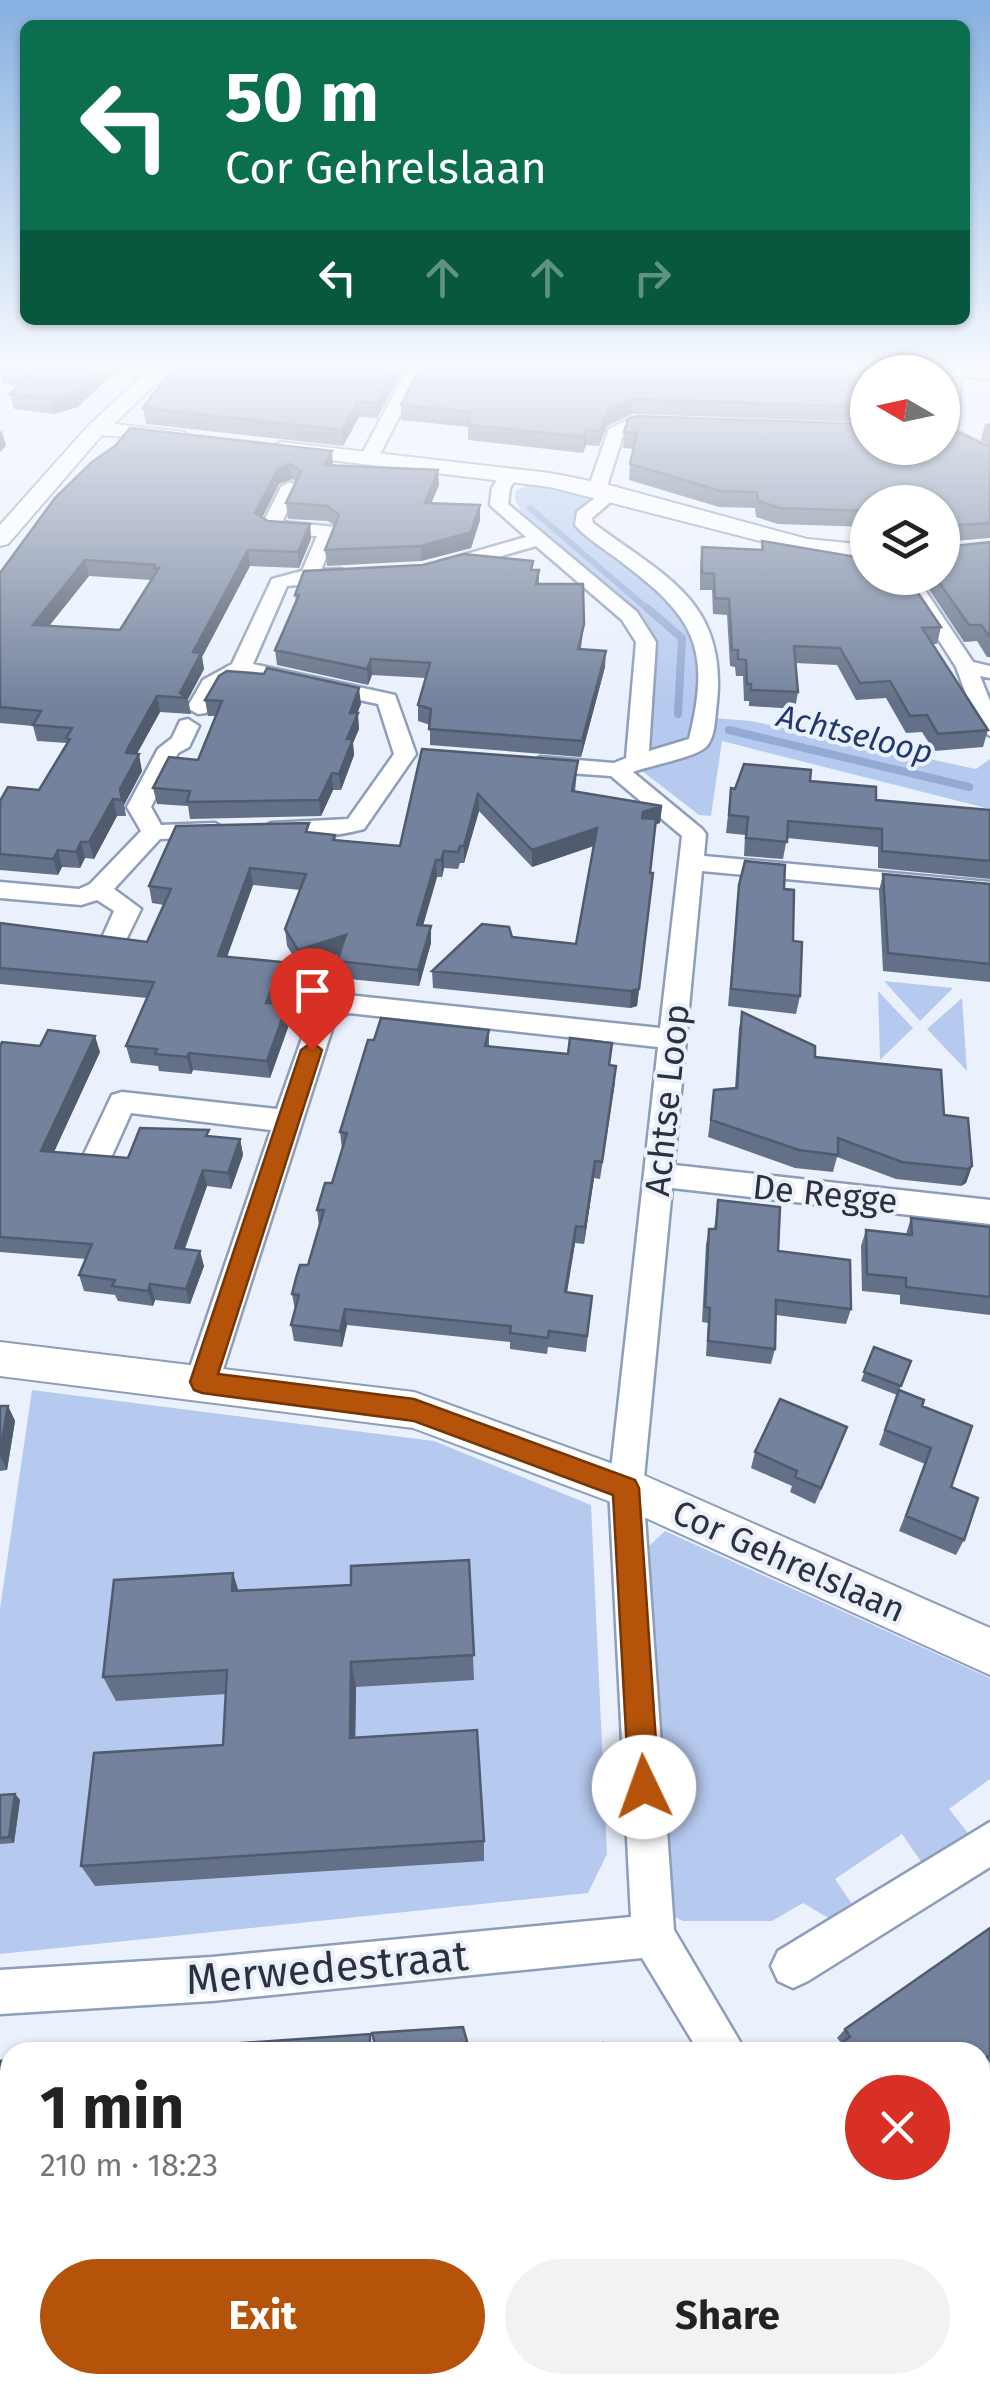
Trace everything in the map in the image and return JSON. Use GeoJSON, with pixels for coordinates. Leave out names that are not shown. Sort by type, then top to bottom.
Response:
{"type":"FeatureCollection","features":[{"type":"Feature","properties":{"kind":"street"},"geometry":{"type":"LineString","coordinates":[[0,539],[51,481]]}},
{"type":"Feature","properties":{"kind":"street"},"geometry":{"type":"LineString","coordinates":[[506,481],[499,506],[630,616],[646,642],[627,766]]}},
{"type":"Feature","properties":{"kind":"street"},"geometry":{"type":"LineString","coordinates":[[543,481],[604,491],[807,546],[850,550]]}},
{"type":"Feature","properties":{"kind":"street"},"geometry":{"type":"LineString","coordinates":[[520,762],[627,766],[697,744],[701,738],[706,646],[699,624],[682,603],[584,525],[583,516],[604,491],[606,481]]}},
{"type":"Feature","properties":{"kind":"street"},"geometry":{"type":"LineString","coordinates":[[290,487],[270,526],[328,531],[308,576]]}},
{"type":"Feature","properties":{"kind":"street"},"geometry":{"type":"LineString","coordinates":[[423,572],[536,540]]}},
{"type":"Feature","properties":{"kind":"street"},"geometry":{"type":"LineString","coordinates":[[153,832],[139,807],[169,749],[181,742],[211,685],[241,668],[279,584],[291,576],[366,574]]}},
{"type":"Feature","properties":{"kind":"street"},"geometry":{"type":"LineString","coordinates":[[919,595],[966,668],[990,729]]}},
{"type":"Feature","properties":{"kind":"street"},"geometry":{"type":"LineString","coordinates":[[0,890],[82,898],[99,890],[153,832],[334,830],[356,824],[415,754],[387,700],[241,668]]}},
{"type":"Feature","properties":{"kind":"street"},"geometry":{"type":"LineString","coordinates":[[966,668],[990,672]]}},
{"type":"Feature","properties":{"kind":"street","name":"Achtse Loop"},"geometry":{"type":"LineString","coordinates":[[627,766],[694,834],[626,1488],[653,1936]]}},
{"type":"Feature","properties":{"kind":"street"},"geometry":{"type":"LineString","coordinates":[[693,862],[990,890]]}},
{"type":"Feature","properties":{"kind":"street"},"geometry":{"type":"LineString","coordinates":[[99,890],[128,908],[114,940]]}},
{"type":"Feature","properties":{"kind":"street"},"geometry":{"type":"LineString","coordinates":[[202,1382],[323,1014],[347,1004],[672,1039]]}},
{"type":"Feature","properties":{"kind":"street"},"geometry":{"type":"LineString","coordinates":[[99,1154],[122,1102],[288,1121]]}},
{"type":"Feature","properties":{"kind":"street","name":"De Regge"},"geometry":{"type":"LineString","coordinates":[[660,1175],[990,1212]]}},
{"type":"Feature","properties":{"kind":"street","name":"Cor Gehrelslaan"},"geometry":{"type":"LineString","coordinates":[[0,1359],[414,1410],[626,1488],[990,1652]]}},
{"type":"Feature","properties":{"kind":"street"},"geometry":{"type":"LineString","coordinates":[[793,1966],[990,1843]]}},
{"type":"Feature","properties":{"kind":"street"},"geometry":{"type":"LineString","coordinates":[[653,1936],[718,2042]]}},
{"type":"Feature","properties":{"kind":"street","name":"Merwedestraat"},"geometry":{"type":"LineString","coordinates":[[0,1992],[212,1979],[653,1936]]}},
{"type":"Feature","properties":{"kind":"shaded area"},"geometry":{"type":"Polygon","coordinates":[[[535,484],[591,495],[594,499],[581,508],[574,524],[675,605],[699,647],[695,738],[651,753],[657,642],[639,613],[521,511],[515,500],[516,490],[535,484]]]}},
{"type":"Feature","properties":{"kind":"shaded area"},"geometry":{"type":"Polygon","coordinates":[[[713,718],[751,721],[976,769],[990,759],[990,809],[722,741],[711,816],[699,815],[642,771],[705,747],[711,739],[713,718]]]}},
{"type":"Feature","properties":{"kind":"shaded area"},"geometry":{"type":"Polygon","coordinates":[[[884,981],[953,988],[920,1021],[884,981]]]}},
{"type":"Feature","properties":{"kind":"shaded area"},"geometry":{"type":"Polygon","coordinates":[[[878,991],[913,1028],[880,1060],[878,991]]]}},
{"type":"Feature","properties":{"kind":"shaded area"},"geometry":{"type":"Polygon","coordinates":[[[962,998],[967,1071],[927,1029],[962,998]]]}},
{"type":"Feature","properties":{"kind":"shaded area"},"geometry":{"type":"Polygon","coordinates":[[[32,1390],[434,1441],[591,1505],[607,1854],[588,1893],[0,1954],[0,1609],[32,1390]]]}},
{"type":"Feature","properties":{"kind":"shaded area"},"geometry":{"type":"Polygon","coordinates":[[[665,1531],[990,1678],[990,1779],[949,1809],[972,1838],[926,1869],[902,1834],[835,1879],[858,1913],[842,1926],[803,1903],[772,1921],[683,1921],[671,1915],[645,1550],[665,1531]]]}},
{"type":"Feature","properties":{"kind":"building"},"geometry":{"type":"Polygon","coordinates":[[[73,481],[272,481],[255,513],[268,521],[310,524],[298,552],[248,550],[193,652],[201,653],[180,693],[188,698],[157,696],[126,753],[139,754],[120,789],[122,800],[113,799],[89,842],[81,842],[76,852],[58,850],[53,859],[0,854],[0,801],[8,787],[39,790],[70,739],[66,738],[72,728],[33,725],[41,711],[0,707],[0,573],[55,498],[73,481]],[[85,560],[33,625],[120,630],[159,568],[155,565],[85,560]]]}},
{"type":"Feature","properties":{"kind":"building"},"geometry":{"type":"Polygon","coordinates":[[[296,481],[434,481],[425,503],[480,505],[471,532],[421,546],[325,550],[339,515],[327,506],[286,503],[296,481]]]}},
{"type":"Feature","properties":{"kind":"building"},"geometry":{"type":"Polygon","coordinates":[[[686,481],[990,481],[990,523],[960,525],[960,485],[850,485],[850,510],[780,508],[758,501],[757,492],[721,491],[686,481]]]}},
{"type":"Feature","properties":{"kind":"building"},"geometry":{"type":"Polygon","coordinates":[[[762,541],[850,556],[850,595],[919,595],[941,627],[922,628],[988,730],[938,734],[927,715],[910,716],[890,681],[860,683],[840,648],[794,646],[798,692],[751,690],[746,660],[738,659],[738,650],[732,650],[729,599],[715,598],[714,574],[702,573],[702,547],[763,550],[762,541]]]}},
{"type":"Feature","properties":{"kind":"building"},"geometry":{"type":"Polygon","coordinates":[[[990,542],[990,637],[981,625],[969,625],[948,595],[960,595],[960,545],[990,542]]]}},
{"type":"Feature","properties":{"kind":"building"},"geometry":{"type":"Polygon","coordinates":[[[464,554],[533,561],[531,570],[539,570],[536,584],[583,584],[584,624],[578,649],[606,651],[582,741],[429,729],[431,709],[418,705],[430,663],[371,659],[367,669],[275,650],[299,595],[295,595],[304,571],[423,565],[464,554]]]}},
{"type":"Feature","properties":{"kind":"building"},"geometry":{"type":"Polygon","coordinates":[[[267,668],[359,688],[350,713],[358,713],[347,739],[353,739],[339,774],[332,773],[319,800],[187,802],[190,791],[153,788],[169,757],[198,760],[222,701],[205,700],[219,676],[227,671],[264,674],[267,668]]]}},
{"type":"Feature","properties":{"kind":"building"},"geometry":{"type":"Polygon","coordinates":[[[422,749],[578,761],[572,791],[662,806],[643,812],[642,818],[656,819],[639,989],[432,971],[482,924],[509,927],[512,937],[576,944],[597,828],[532,850],[478,794],[464,846],[458,852],[444,851],[441,860],[436,860],[417,925],[431,926],[418,970],[337,961],[346,935],[298,950],[285,929],[306,874],[250,868],[218,956],[282,962],[266,1003],[287,1005],[267,1061],[189,1053],[187,1057],[155,1054],[157,1049],[126,1046],[154,982],[0,968],[0,923],[147,942],[171,889],[149,886],[176,826],[309,823],[306,832],[335,835],[333,840],[400,846],[422,749]]]}},
{"type":"Feature","properties":{"kind":"building"},"geometry":{"type":"Polygon","coordinates":[[[744,764],[811,770],[810,781],[876,787],[876,800],[990,810],[990,861],[882,851],[882,829],[788,821],[787,842],[746,838],[748,817],[729,815],[731,788],[735,789],[744,764]]]}},
{"type":"Feature","properties":{"kind":"building"},"geometry":{"type":"Polygon","coordinates":[[[745,861],[785,865],[784,889],[794,890],[793,941],[802,942],[800,996],[731,989],[739,885],[745,861]]]}},
{"type":"Feature","properties":{"kind":"building"},"geometry":{"type":"Polygon","coordinates":[[[883,874],[990,884],[990,964],[888,953],[883,874]]]}},
{"type":"Feature","properties":{"kind":"building"},"geometry":{"type":"Polygon","coordinates":[[[742,1012],[815,1046],[815,1057],[941,1070],[944,1115],[968,1118],[972,1166],[968,1169],[902,1162],[838,1138],[838,1155],[799,1150],[711,1120],[714,1090],[737,1088],[742,1012]]]}},
{"type":"Feature","properties":{"kind":"building"},"geometry":{"type":"Polygon","coordinates":[[[381,1018],[489,1030],[485,1046],[568,1054],[570,1038],[612,1043],[609,1065],[616,1066],[602,1162],[595,1161],[585,1227],[576,1226],[565,1292],[592,1296],[587,1336],[549,1331],[548,1338],[510,1333],[511,1326],[345,1309],[340,1331],[291,1325],[299,1295],[292,1294],[296,1278],[300,1265],[308,1265],[324,1210],[317,1210],[325,1183],[332,1183],[347,1133],[340,1132],[368,1040],[374,1040],[381,1018]]]}},
{"type":"Feature","properties":{"kind":"building"},"geometry":{"type":"Polygon","coordinates":[[[48,1030],[95,1036],[41,1151],[128,1158],[140,1128],[209,1130],[206,1136],[240,1139],[228,1173],[203,1170],[175,1248],[200,1251],[186,1289],[150,1284],[148,1291],[112,1286],[115,1280],[79,1275],[92,1244],[0,1237],[0,1046],[2,1042],[40,1046],[48,1030]]]}},
{"type":"Feature","properties":{"kind":"building"},"geometry":{"type":"Polygon","coordinates":[[[718,1200],[780,1207],[778,1251],[850,1260],[851,1309],[776,1300],[775,1349],[708,1341],[710,1308],[705,1307],[709,1229],[716,1229],[718,1200]]]}},
{"type":"Feature","properties":{"kind":"building"},"geometry":{"type":"Polygon","coordinates":[[[911,1218],[990,1227],[990,1297],[906,1287],[906,1278],[867,1274],[866,1230],[912,1235],[911,1218]]]}},
{"type":"Feature","properties":{"kind":"building"},"geometry":{"type":"Polygon","coordinates":[[[874,1347],[911,1361],[901,1386],[864,1372],[874,1347]]]}},
{"type":"Feature","properties":{"kind":"building"},"geometry":{"type":"Polygon","coordinates":[[[899,1390],[924,1400],[922,1406],[972,1426],[951,1487],[978,1498],[964,1540],[906,1516],[931,1448],[885,1430],[899,1390]]]}},
{"type":"Feature","properties":{"kind":"building"},"geometry":{"type":"Polygon","coordinates":[[[780,1399],[847,1427],[821,1488],[795,1477],[797,1471],[755,1452],[780,1399]]]}},
{"type":"Feature","properties":{"kind":"building"},"geometry":{"type":"Polygon","coordinates":[[[0,1406],[8,1406],[0,1452],[0,1406]]]}},
{"type":"Feature","properties":{"kind":"building"},"geometry":{"type":"Polygon","coordinates":[[[469,1560],[474,1655],[351,1662],[350,1738],[477,1730],[484,1841],[81,1866],[94,1753],[223,1745],[227,1670],[103,1677],[114,1580],[233,1573],[232,1591],[351,1585],[351,1566],[469,1560]]]}},
{"type":"Feature","properties":{"kind":"building"},"geometry":{"type":"Polygon","coordinates":[[[15,1794],[9,1837],[0,1838],[0,1795],[15,1794]]]}},
{"type":"Feature","properties":{"kind":"building"},"geometry":{"type":"Polygon","coordinates":[[[990,1928],[990,2042],[845,2042],[850,2037],[845,2029],[990,1928]]]}},
{"type":"Feature","properties":{"kind":"building"},"geometry":{"type":"Polygon","coordinates":[[[463,2027],[467,2042],[374,2042],[372,2033],[463,2027]]]}},
{"type":"Feature","properties":{"kind":"building"},"geometry":{"type":"Polygon","coordinates":[[[370,2034],[370,2042],[257,2042],[370,2034]]]}},
{"type":"Feature","properties":{"kind":"waterway","name":"Achtseloop"},"geometry":{"type":"LineString","coordinates":[[530,508],[650,611]]}},
{"type":"Feature","properties":{"kind":"waterway","name":"Achtseloop"},"geometry":{"type":"LineString","coordinates":[[647,608],[682,638],[678,714]]}},
{"type":"Feature","properties":{"kind":"waterway","name":"Achtseloop"},"geometry":{"type":"LineString","coordinates":[[729,730],[969,787]]}},
{"type":"Feature","properties":{"kind":"route"},"geometry":{"type":"LineString","coordinates":[[312,1050],[202,1382],[414,1410],[626,1488],[644,1787]]}}]}
